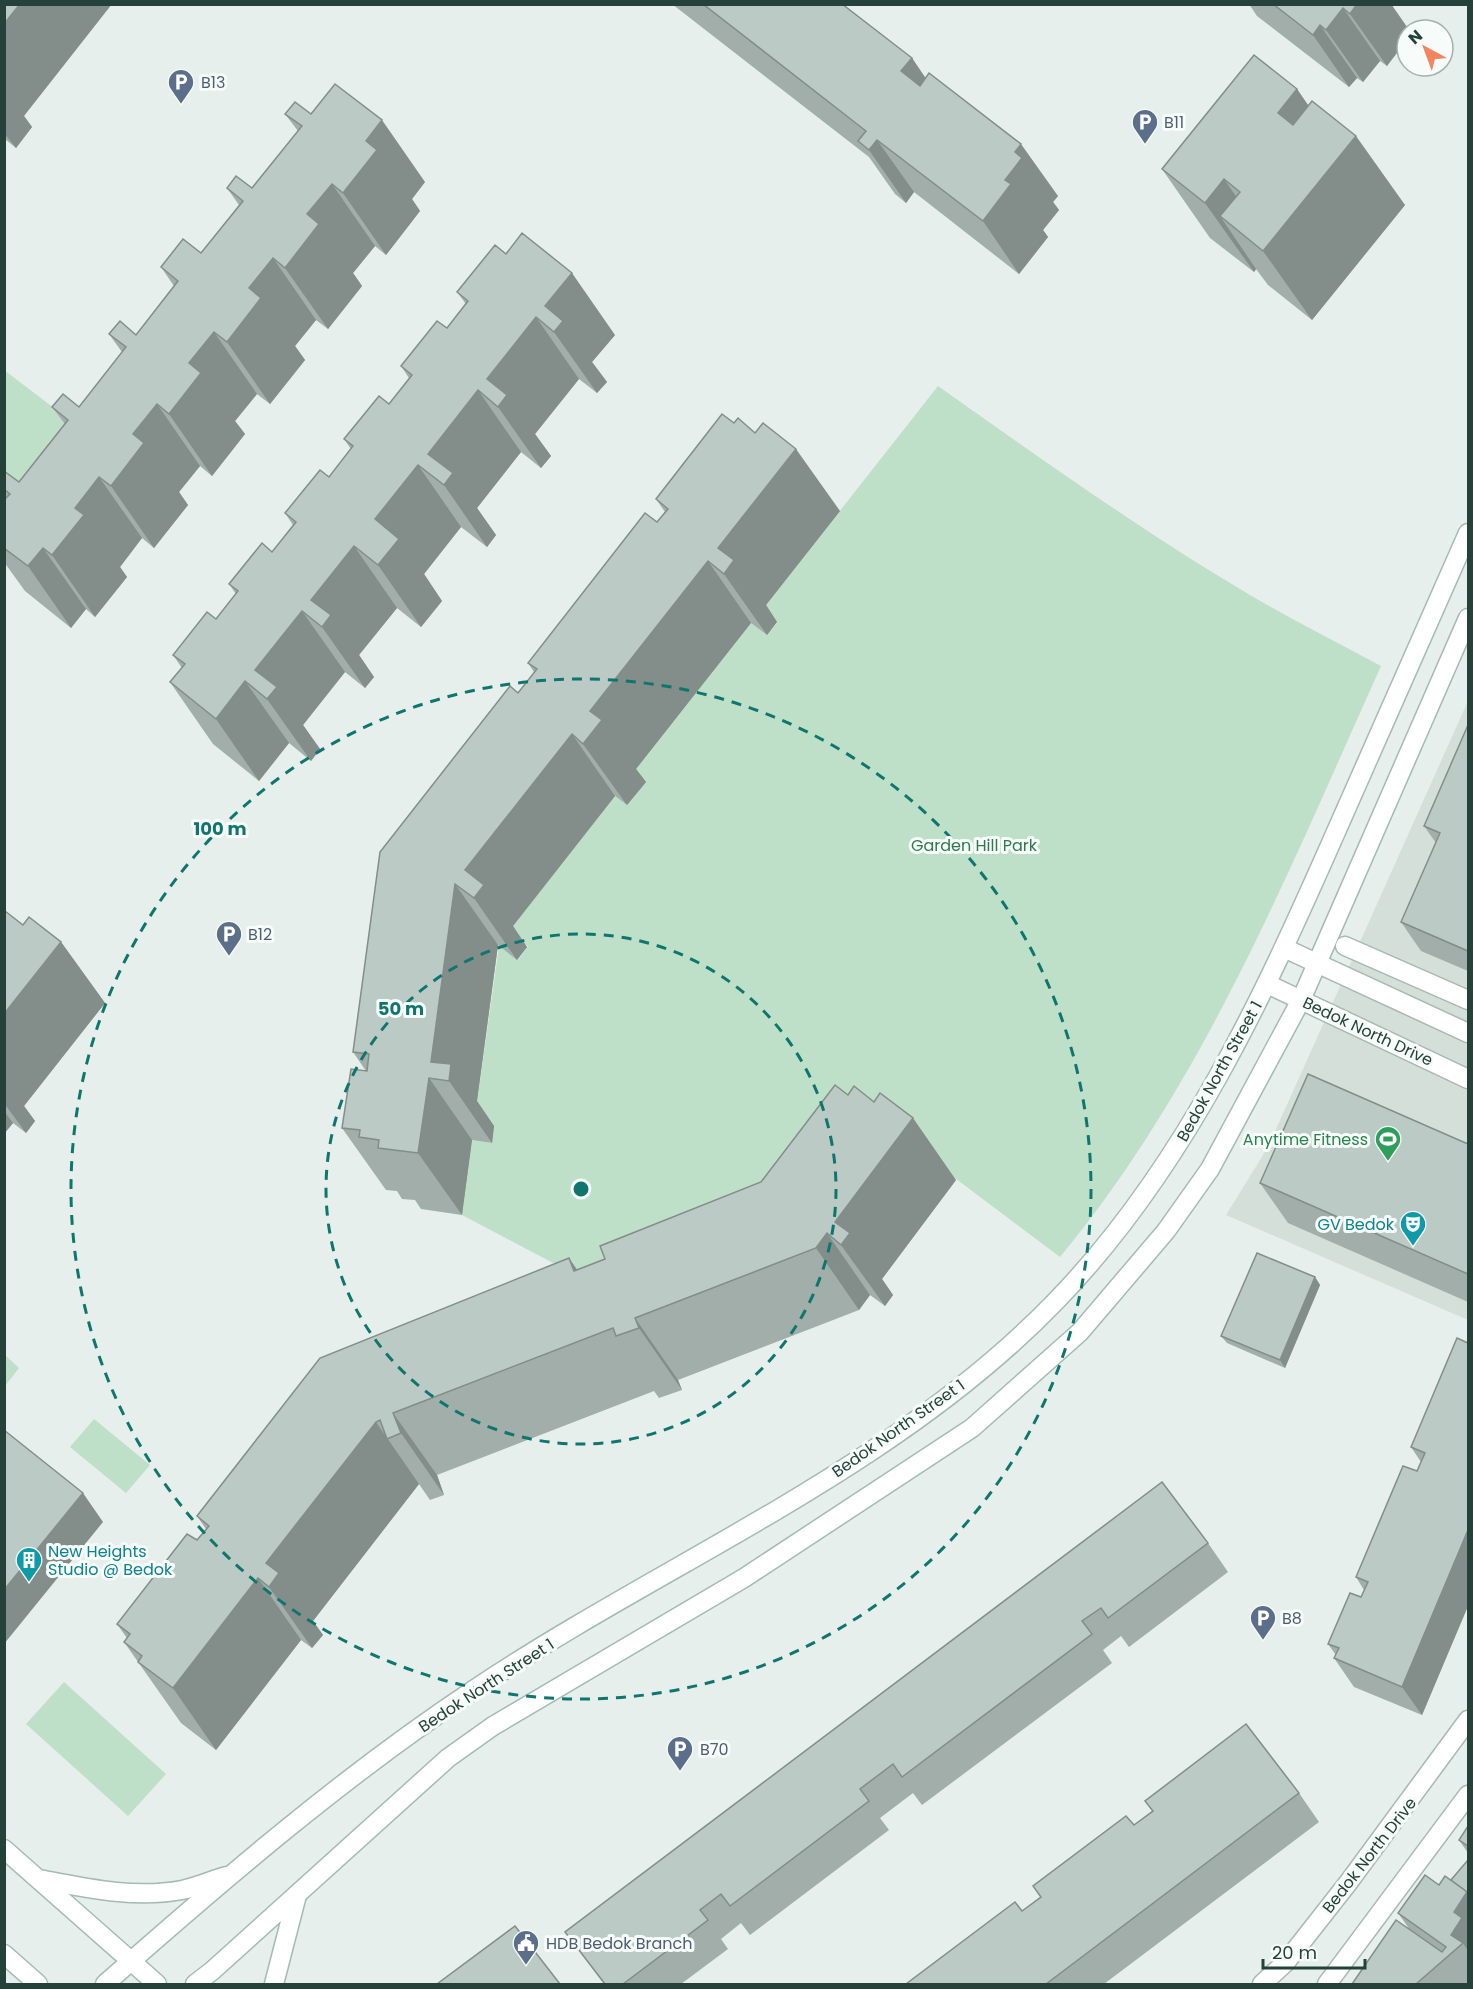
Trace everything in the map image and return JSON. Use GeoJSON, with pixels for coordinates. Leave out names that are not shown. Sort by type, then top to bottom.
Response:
{"type":"FeatureCollection","features":[{"type":"Feature","properties":{"kind":"street","name":"Bedok North Street 1"},"geometry":{"type":"LineString","coordinates":[[105,1984],[346,1781],[476,1688],[846,1467],[948,1397],[1055,1302],[1134,1208],[1175,1150],[1267,984],[1468,533]]}},
{"type":"Feature","properties":{"kind":"street"},"geometry":{"type":"LineString","coordinates":[[195,1984],[448,1758],[493,1726],[744,1578],[972,1428],[1038,1372],[1080,1332],[1131,1274],[1179,1213],[1210,1168],[1301,1000],[1468,618]]}},
{"type":"Feature","properties":{"kind":"street"},"geometry":{"type":"LineString","coordinates":[[1345,946],[1468,1000]]}},
{"type":"Feature","properties":{"kind":"street"},"geometry":{"type":"LineString","coordinates":[[1284,948],[1468,1033]]}},
{"type":"Feature","properties":{"kind":"street","name":"Bedok North Drive"},"geometry":{"type":"LineString","coordinates":[[1267,984],[1468,1078]]}},
{"type":"Feature","properties":{"kind":"street","name":"Bedok North Drive"},"geometry":{"type":"LineString","coordinates":[[1262,1984],[1286,1962],[1348,1884],[1468,1720]]}},
{"type":"Feature","properties":{"kind":"street"},"geometry":{"type":"LineString","coordinates":[[1327,1984],[1468,1796]]}},
{"type":"Feature","properties":{"kind":"street"},"geometry":{"type":"LineString","coordinates":[[4,1849],[157,1984]]}},
{"type":"Feature","properties":{"kind":"street"},"geometry":{"type":"LineString","coordinates":[[38,1878],[90,1889],[141,1894],[183,1890],[235,1873]]}},
{"type":"Feature","properties":{"kind":"street"},"geometry":{"type":"LineString","coordinates":[[274,1984],[297,1895]]}},
{"type":"Feature","properties":{"kind":"street"},"geometry":{"type":"LineString","coordinates":[[4,1954],[38,1984]]}},
{"type":"Feature","properties":{"kind":"shaded area"},"geometry":{"type":"Polygon","coordinates":[[[1468,701],[1468,1320],[1226,1215],[1268,1147],[1468,701]]]}},
{"type":"Feature","properties":{"kind":"green space"},"geometry":{"type":"Polygon","coordinates":[[[4,370],[75,424],[4,514],[4,370]]]}},
{"type":"Feature","properties":{"kind":"green space","name":"Garden Hill Park"},"geometry":{"type":"Polygon","coordinates":[[[938,386],[1101,500],[1226,581],[1381,666],[1277,897],[1201,1047],[1158,1120],[1111,1190],[1060,1257],[891,1130],[593,1284],[462,1215],[472,1140],[492,1143],[474,1123],[499,946],[518,960],[528,946],[508,932],[615,796],[627,805],[645,782],[633,773],[751,623],[767,635],[777,623],[762,610],[938,386]]]}},
{"type":"Feature","properties":{"kind":"green space"},"geometry":{"type":"Polygon","coordinates":[[[5,1355],[19,1368],[5,1386],[5,1355]]]}},
{"type":"Feature","properties":{"kind":"green space"},"geometry":{"type":"Polygon","coordinates":[[[94,1419],[150,1465],[126,1493],[70,1447],[94,1419]]]}},
{"type":"Feature","properties":{"kind":"green space"},"geometry":{"type":"Polygon","coordinates":[[[64,1682],[166,1774],[128,1816],[26,1724],[64,1682]]]}},
{"type":"Feature","properties":{"kind":"building"},"geometry":{"type":"Polygon","coordinates":[[[4,4],[20,4],[4,24],[4,4]]]}},
{"type":"Feature","properties":{"kind":"building"},"geometry":{"type":"Polygon","coordinates":[[[703,4],[842,4],[912,58],[901,71],[920,86],[929,73],[1021,144],[1015,152],[1022,158],[1005,180],[1011,184],[983,221],[877,140],[869,150],[858,141],[866,131],[703,4]]]}},
{"type":"Feature","properties":{"kind":"building"},"geometry":{"type":"Polygon","coordinates":[[[1273,4],[1357,4],[1350,14],[1343,8],[1326,30],[1320,25],[1313,35],[1273,4]]]}},
{"type":"Feature","properties":{"kind":"building"},"geometry":{"type":"Polygon","coordinates":[[[1254,55],[1297,89],[1278,113],[1293,125],[1312,101],[1356,136],[1263,251],[1220,216],[1240,192],[1224,179],[1205,203],[1162,169],[1254,55]]]}},
{"type":"Feature","properties":{"kind":"building"},"geometry":{"type":"Polygon","coordinates":[[[335,84],[382,120],[366,141],[377,150],[343,193],[332,184],[307,214],[319,224],[285,268],[273,258],[249,288],[261,298],[227,342],[214,332],[189,363],[201,373],[169,414],[157,404],[133,434],[144,443],[111,486],[99,477],[75,508],[84,515],[52,555],[43,548],[28,566],[4,548],[4,500],[10,494],[4,489],[4,471],[19,482],[68,420],[52,407],[63,394],[79,407],[126,347],[109,334],[120,321],[136,335],[178,281],[161,267],[183,239],[201,253],[243,201],[227,188],[236,176],[252,188],[302,126],[285,114],[295,102],[311,114],[335,84]]]}},
{"type":"Feature","properties":{"kind":"building"},"geometry":{"type":"Polygon","coordinates":[[[522,233],[572,273],[545,306],[563,321],[554,332],[536,317],[487,379],[507,395],[498,407],[478,390],[428,454],[453,473],[444,485],[418,465],[375,519],[399,539],[378,565],[354,546],[311,600],[331,615],[322,627],[302,611],[255,670],[277,687],[267,699],[245,681],[216,719],[170,682],[185,664],[173,655],[207,612],[216,619],[238,591],[229,584],[262,543],[272,552],[296,522],[285,513],[320,470],[329,477],[353,446],[344,439],[379,396],[389,404],[412,375],[401,366],[437,321],[447,328],[468,301],[457,292],[495,245],[506,254],[522,233]]]}},
{"type":"Feature","properties":{"kind":"building"},"geometry":{"type":"Polygon","coordinates":[[[722,414],[734,423],[738,418],[755,433],[763,423],[796,449],[718,548],[734,560],[724,574],[708,561],[590,711],[602,720],[583,744],[572,734],[465,870],[484,885],[474,898],[455,884],[431,1062],[451,1064],[449,1081],[429,1078],[418,1153],[378,1148],[379,1140],[359,1137],[360,1130],[342,1128],[351,1069],[367,1071],[369,1054],[353,1052],[380,852],[510,686],[518,693],[537,669],[528,663],[645,513],[657,522],[668,509],[656,499],[722,414]]]}},
{"type":"Feature","properties":{"kind":"building"},"geometry":{"type":"Polygon","coordinates":[[[1468,725],[1468,951],[1401,922],[1440,833],[1424,826],[1468,725]]]}},
{"type":"Feature","properties":{"kind":"building"},"geometry":{"type":"Polygon","coordinates":[[[5,911],[23,925],[29,917],[61,942],[4,1014],[5,911]]]}},
{"type":"Feature","properties":{"kind":"building"},"geometry":{"type":"Polygon","coordinates":[[[1308,1074],[1468,1144],[1468,1274],[1260,1183],[1308,1074]]]}},
{"type":"Feature","properties":{"kind":"building"},"geometry":{"type":"Polygon","coordinates":[[[835,1085],[848,1095],[854,1086],[874,1102],[880,1093],[913,1118],[835,1222],[850,1233],[841,1245],[827,1233],[816,1248],[635,1318],[639,1328],[616,1336],[613,1328],[393,1413],[401,1433],[387,1439],[380,1420],[376,1422],[266,1563],[279,1573],[269,1587],[258,1578],[173,1688],[138,1662],[142,1656],[124,1642],[130,1634],[117,1624],[187,1534],[197,1540],[209,1526],[197,1516],[320,1358],[569,1258],[574,1271],[605,1259],[600,1246],[761,1182],[835,1085]]]}},
{"type":"Feature","properties":{"kind":"building"},"geometry":{"type":"Polygon","coordinates":[[[1257,1253],[1315,1277],[1280,1360],[1221,1336],[1257,1253]]]}},
{"type":"Feature","properties":{"kind":"building"},"geometry":{"type":"Polygon","coordinates":[[[1457,1338],[1468,1343],[1468,1530],[1402,1687],[1334,1658],[1339,1648],[1328,1644],[1350,1593],[1361,1597],[1368,1582],[1356,1577],[1403,1466],[1417,1471],[1425,1453],[1411,1447],[1457,1338]]]}},
{"type":"Feature","properties":{"kind":"building"},"geometry":{"type":"Polygon","coordinates":[[[4,1430],[83,1493],[4,1590],[4,1430]]]}},
{"type":"Feature","properties":{"kind":"building"},"geometry":{"type":"Polygon","coordinates":[[[1162,1482],[1208,1543],[1108,1618],[1101,1608],[1082,1621],[1092,1634],[902,1777],[893,1764],[860,1789],[869,1801],[730,1906],[721,1894],[700,1910],[708,1920],[623,1984],[605,1984],[565,1932],[1162,1482]]]}},
{"type":"Feature","properties":{"kind":"building"},"geometry":{"type":"Polygon","coordinates":[[[1246,1724],[1299,1793],[1046,1984],[906,1984],[1015,1902],[1022,1911],[1041,1897],[1033,1886],[1126,1816],[1134,1825],[1153,1811],[1145,1801],[1246,1724]]]}},
{"type":"Feature","properties":{"kind":"building"},"geometry":{"type":"Polygon","coordinates":[[[1468,1826],[1468,1846],[1459,1840],[1468,1826]]]}},
{"type":"Feature","properties":{"kind":"building"},"geometry":{"type":"Polygon","coordinates":[[[1468,1860],[1468,1893],[1451,1880],[1468,1860]]]}},
{"type":"Feature","properties":{"kind":"building"},"geometry":{"type":"Polygon","coordinates":[[[1425,1875],[1439,1885],[1445,1876],[1467,1892],[1454,1912],[1462,1918],[1451,1935],[1463,1943],[1416,1984],[1352,1984],[1396,1920],[1442,1952],[1446,1947],[1398,1913],[1425,1875]]]}},
{"type":"Feature","properties":{"kind":"building"},"geometry":{"type":"Polygon","coordinates":[[[515,1926],[560,1984],[437,1984],[515,1926]]]}},
{"type":"Feature","properties":{"kind":"place","name":"B13"},"geometry":{"type":"Point","coordinates":[181,105]}},
{"type":"Feature","properties":{"kind":"place","name":"B11"},"geometry":{"type":"Point","coordinates":[1145,145]}},
{"type":"Feature","properties":{"kind":"place","name":"B12"},"geometry":{"type":"Point","coordinates":[229,957]}},
{"type":"Feature","properties":{"kind":"place","name":"Anytime Fitness"},"geometry":{"type":"Point","coordinates":[1388,1162]}},
{"type":"Feature","properties":{"kind":"place","name":"GV Bedok"},"geometry":{"type":"Point","coordinates":[1413,1247]}},
{"type":"Feature","properties":{"kind":"place","name":"New Heights Studio @ Bedok"},"geometry":{"type":"Point","coordinates":[29,1583]}},
{"type":"Feature","properties":{"kind":"place","name":"B8"},"geometry":{"type":"Point","coordinates":[1263,1641]}},
{"type":"Feature","properties":{"kind":"place","name":"B70"},"geometry":{"type":"Point","coordinates":[680,1772]}},
{"type":"Feature","properties":{"kind":"place","name":"HDB Bedok Branch"},"geometry":{"type":"Point","coordinates":[526,1966]}}]}
